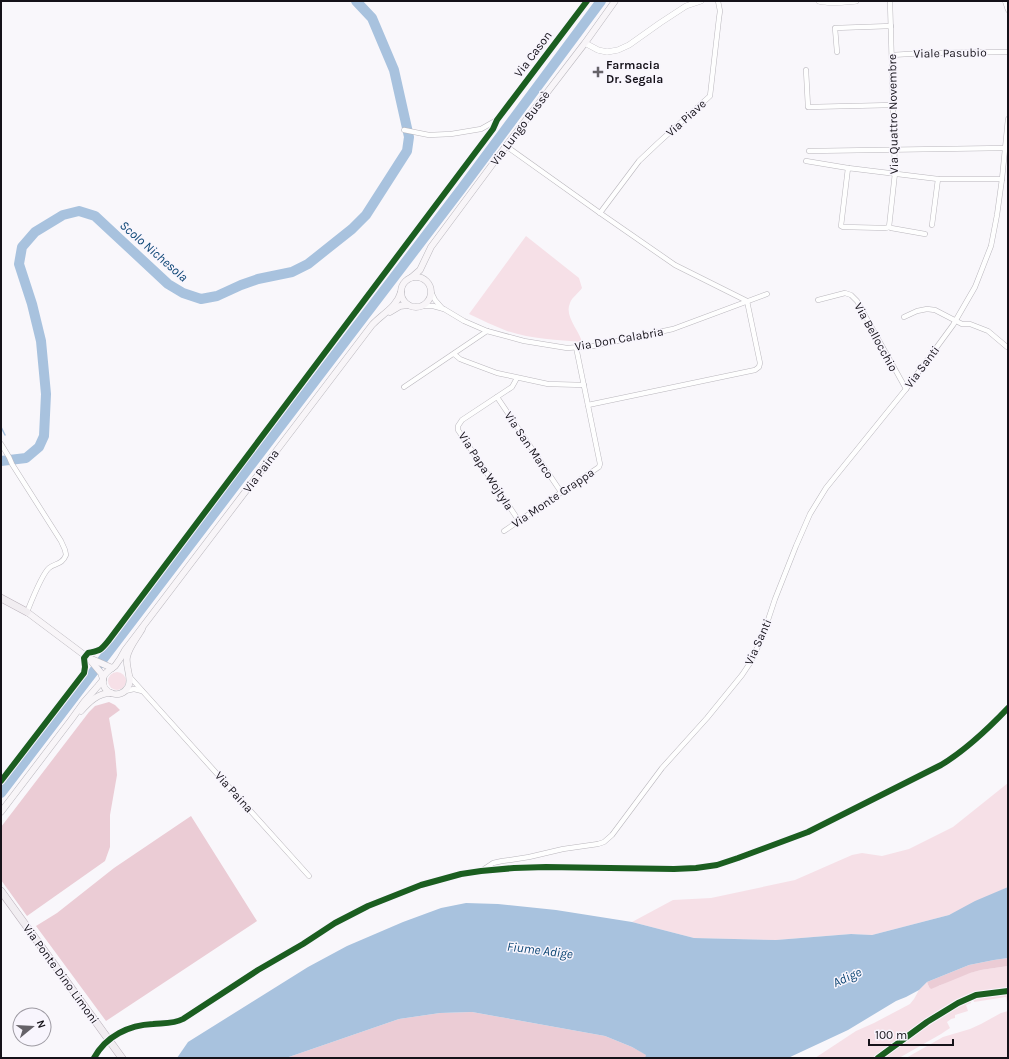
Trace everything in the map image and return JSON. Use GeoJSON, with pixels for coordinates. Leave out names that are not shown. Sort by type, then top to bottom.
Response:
{"type":"FeatureCollection","features":[{"type":"Feature","properties":{"kind":"main road","name":"Via Lungo Bussè"},"geometry":{"type":"LineString","coordinates":[[412,277],[420,270],[431,247],[615,1]]}},
{"type":"Feature","properties":{"kind":"main road","name":"Via Lungo Bussè"},"geometry":{"type":"LineString","coordinates":[[427,256],[425,272],[427,281]]}},
{"type":"Feature","properties":{"kind":"main road"},"geometry":{"type":"LineString","coordinates":[[412,277],[427,281],[431,292],[428,301],[421,306],[412,307],[404,302],[401,292],[404,283],[408,279],[412,277]]}},
{"type":"Feature","properties":{"kind":"main road","name":"Via Paina"},"geometry":{"type":"LineString","coordinates":[[142,629],[372,325],[397,301],[401,292]]}},
{"type":"Feature","properties":{"kind":"main road","name":"Via Paina"},"geometry":{"type":"LineString","coordinates":[[383,315],[397,308],[408,305]]}},
{"type":"Feature","properties":{"kind":"main road"},"geometry":{"type":"LineString","coordinates":[[1,598],[27,612],[87,657],[111,667],[121,668],[128,674]]}},
{"type":"Feature","properties":{"kind":"main road"},"geometry":{"type":"LineString","coordinates":[[1,812],[84,702],[98,686],[102,677],[142,629]]}},
{"type":"Feature","properties":{"kind":"main road"},"geometry":{"type":"LineString","coordinates":[[71,720],[94,698],[102,694],[118,694],[125,692],[130,684],[127,662],[128,654],[142,629]]}},
{"type":"Feature","properties":{"kind":"main road"},"geometry":{"type":"LineString","coordinates":[[87,657],[102,677],[105,688],[110,693]]}},
{"type":"Feature","properties":{"kind":"main road","name":"Via Ponte Dino Limoni"},"geometry":{"type":"LineString","coordinates":[[1,891],[122,1058]]}},
{"type":"Feature","properties":{"kind":"street","name":"Via Cason"},"geometry":{"type":"LineString","coordinates":[[404,130],[429,135],[451,134],[481,129],[497,120],[587,1]]}},
{"type":"Feature","properties":{"kind":"street"},"geometry":{"type":"LineString","coordinates":[[585,43],[598,50],[607,52],[618,50],[629,45],[686,6],[701,1]]}},
{"type":"Feature","properties":{"kind":"street","name":"Via Piave"},"geometry":{"type":"LineString","coordinates":[[600,213],[640,161],[710,96],[720,11],[718,1]]}},
{"type":"Feature","properties":{"kind":"street"},"geometry":{"type":"LineString","coordinates":[[819,1],[856,1]]}},
{"type":"Feature","properties":{"kind":"street","name":"Via Quattro Novembre"},"geometry":{"type":"LineString","coordinates":[[888,227],[895,173],[890,1]]}},
{"type":"Feature","properties":{"kind":"street"},"geometry":{"type":"LineString","coordinates":[[1005,1],[1008,10]]}},
{"type":"Feature","properties":{"kind":"street"},"geometry":{"type":"LineString","coordinates":[[837,52],[835,28],[891,26]]}},
{"type":"Feature","properties":{"kind":"street","name":"Viale Pasubio"},"geometry":{"type":"LineString","coordinates":[[892,55],[1008,52]]}},
{"type":"Feature","properties":{"kind":"street"},"geometry":{"type":"LineString","coordinates":[[806,70],[808,107],[893,105]]}},
{"type":"Feature","properties":{"kind":"street","name":"Via Santi"},"geometry":{"type":"LineString","coordinates":[[481,871],[493,863],[502,860],[529,857],[563,848],[604,842],[612,835],[662,768],[707,718],[742,675],[750,663],[762,638],[783,579],[810,514],[826,488],[906,389],[956,321],[975,287],[991,246],[1002,179],[1008,119]]}},
{"type":"Feature","properties":{"kind":"street"},"geometry":{"type":"LineString","coordinates":[[506,146],[675,265],[747,301],[760,362],[759,367],[755,370],[588,405]]}},
{"type":"Feature","properties":{"kind":"street"},"geometry":{"type":"LineString","coordinates":[[809,151],[1006,148]]}},
{"type":"Feature","properties":{"kind":"street"},"geometry":{"type":"LineString","coordinates":[[806,161],[848,168],[938,179],[1002,179]]}},
{"type":"Feature","properties":{"kind":"street"},"geometry":{"type":"LineString","coordinates":[[848,168],[841,226],[888,227],[925,234]]}},
{"type":"Feature","properties":{"kind":"street"},"geometry":{"type":"LineString","coordinates":[[932,225],[938,179]]}},
{"type":"Feature","properties":{"kind":"street","name":"Via Don Calabria"},"geometry":{"type":"LineString","coordinates":[[431,292],[435,300],[444,309],[487,332],[524,341],[566,348],[593,346],[673,329],[767,294]]}},
{"type":"Feature","properties":{"kind":"street","name":"Via Bellocchio"},"geometry":{"type":"LineString","coordinates":[[818,300],[845,293],[851,295],[857,301],[906,389]]}},
{"type":"Feature","properties":{"kind":"street","name":"Via Don Calabria"},"geometry":{"type":"LineString","coordinates":[[421,306],[433,306],[444,309]]}},
{"type":"Feature","properties":{"kind":"street"},"geometry":{"type":"LineString","coordinates":[[904,317],[917,311],[926,309],[935,310],[962,324],[970,324],[988,331],[1007,347]]}},
{"type":"Feature","properties":{"kind":"street"},"geometry":{"type":"LineString","coordinates":[[404,387],[487,332]]}},
{"type":"Feature","properties":{"kind":"street","name":"Via Monte Grappa"},"geometry":{"type":"LineString","coordinates":[[504,531],[599,467],[600,464],[576,347]]}},
{"type":"Feature","properties":{"kind":"street"},"geometry":{"type":"LineString","coordinates":[[454,354],[470,364],[517,378],[548,384],[584,386]]}},
{"type":"Feature","properties":{"kind":"street","name":"Via Papa Wojtyla"},"geometry":{"type":"LineString","coordinates":[[517,378],[512,387],[462,420],[458,426],[458,430],[519,521]]}},
{"type":"Feature","properties":{"kind":"street","name":"Via San Marco"},"geometry":{"type":"LineString","coordinates":[[497,397],[561,492]]}},
{"type":"Feature","properties":{"kind":"street"},"geometry":{"type":"LineString","coordinates":[[1,444],[61,541],[66,556],[62,562],[48,568],[27,612]]}},
{"type":"Feature","properties":{"kind":"street","name":"Via Paina"},"geometry":{"type":"LineString","coordinates":[[128,674],[309,876]]}},
{"type":"Feature","properties":{"kind":"street"},"geometry":{"type":"LineString","coordinates":[[125,692],[134,689],[142,691]]}},
{"type":"Feature","properties":{"kind":"shaded area"},"geometry":{"type":"Polygon","coordinates":[[[526,236],[579,278],[582,288],[572,299],[569,313],[582,342],[544,339],[516,334],[469,314],[526,236]]]}},
{"type":"Feature","properties":{"kind":"shaded area"},"geometry":{"type":"Polygon","coordinates":[[[117,672],[123,675],[126,681],[123,687],[117,690],[111,687],[108,681],[111,675],[117,672]]]}},
{"type":"Feature","properties":{"kind":"shaded area"},"geometry":{"type":"Polygon","coordinates":[[[109,702],[120,710],[109,718],[115,752],[117,775],[110,815],[110,847],[105,861],[27,916],[1,880],[1,827],[89,712],[95,706],[109,702]]]}},
{"type":"Feature","properties":{"kind":"shaded area"},"geometry":{"type":"Polygon","coordinates":[[[1008,783],[1008,887],[949,915],[872,935],[851,934],[776,940],[694,938],[632,922],[673,900],[711,898],[795,880],[852,855],[862,853],[882,856],[909,849],[953,827],[1008,783]]]}},
{"type":"Feature","properties":{"kind":"shaded area"},"geometry":{"type":"Polygon","coordinates":[[[191,816],[257,921],[106,1021],[36,926],[57,913],[114,868],[191,816]]]}},
{"type":"Feature","properties":{"kind":"shaded area"},"geometry":{"type":"Polygon","coordinates":[[[1008,958],[1008,966],[970,973],[931,989],[927,982],[969,965],[1008,958]]]}},
{"type":"Feature","properties":{"kind":"shaded area"},"geometry":{"type":"Polygon","coordinates":[[[1008,966],[1008,989],[976,994],[957,1001],[926,1021],[875,1058],[815,1058],[856,1031],[910,1004],[919,990],[927,982],[929,987],[939,986],[954,978],[969,973],[1008,966]]]}},
{"type":"Feature","properties":{"kind":"shaded area"},"geometry":{"type":"Polygon","coordinates":[[[1008,992],[1008,1007],[1006,997],[974,1002],[973,998],[984,996],[1008,992]]]}},
{"type":"Feature","properties":{"kind":"shaded area"},"geometry":{"type":"Polygon","coordinates":[[[970,999],[971,1003],[966,1005],[968,1011],[955,1015],[955,1018],[947,1022],[950,1028],[899,1058],[882,1058],[935,1018],[958,1004],[970,999]]]}},
{"type":"Feature","properties":{"kind":"shaded area"},"geometry":{"type":"Polygon","coordinates":[[[1008,1011],[1008,1058],[906,1058],[943,1037],[970,1029],[1008,1011]]]}},
{"type":"Feature","properties":{"kind":"shaded area"},"geometry":{"type":"Polygon","coordinates":[[[472,1012],[605,1036],[647,1055],[645,1058],[286,1058],[399,1019],[440,1013],[472,1012]]]}},
{"type":"Feature","properties":{"kind":"water"},"geometry":{"type":"Polygon","coordinates":[[[1008,887],[1008,958],[969,965],[927,982],[919,990],[896,1001],[848,1030],[788,1058],[645,1058],[646,1055],[632,1047],[605,1036],[472,1012],[440,1013],[399,1019],[286,1058],[177,1058],[188,1042],[308,967],[347,946],[403,922],[441,908],[466,903],[498,904],[556,910],[632,922],[694,938],[776,940],[851,934],[872,935],[949,915],[975,901],[1008,887]]]}},
{"type":"Feature","properties":{"kind":"waterway","name":"Scolo Nichesola"},"geometry":{"type":"LineString","coordinates":[[1,461],[26,458],[39,447],[44,436],[46,394],[41,341],[32,304],[19,264],[22,247],[35,232],[63,215],[79,211],[95,216],[168,284],[183,293],[201,299],[217,296],[258,279],[292,272],[308,264],[352,229],[366,215],[407,151],[409,137],[394,70],[372,18],[356,1]]}},
{"type":"Feature","properties":{"kind":"waterway"},"geometry":{"type":"LineString","coordinates":[[1,793],[462,188],[601,1]]}},
{"type":"Feature","properties":{"kind":"waterway"},"geometry":{"type":"LineString","coordinates":[[1,427],[5,435]]}},
{"type":"Feature","properties":{"kind":"cycle path"},"geometry":{"type":"LineString","coordinates":[[1,781],[84,673],[84,658],[88,653],[100,650],[109,640],[493,129],[497,120],[587,1]]}},
{"type":"Feature","properties":{"kind":"cycle path"},"geometry":{"type":"LineString","coordinates":[[94,1058],[99,1050],[119,1033],[127,1029],[144,1025],[180,1021],[258,970],[303,944],[335,923],[368,906],[421,885],[461,874],[514,868],[674,869],[717,865],[808,832],[941,765],[976,739],[1008,708]]}},
{"type":"Feature","properties":{"kind":"cycle path"},"geometry":{"type":"LineString","coordinates":[[878,1058],[927,1022],[958,1003],[976,995],[1008,991]]}},
{"type":"Feature","properties":{"kind":"place","name":"Farmacia Dr. Segala"},"geometry":{"type":"Point","coordinates":[598,72]}},
{"type":"Feature","properties":{"kind":"water label","name":"Fiume Adige"},"geometry":{"type":"Point","coordinates":[540,950]}},
{"type":"Feature","properties":{"kind":"water label","name":"Adige"},"geometry":{"type":"Point","coordinates":[847,977]}}]}
